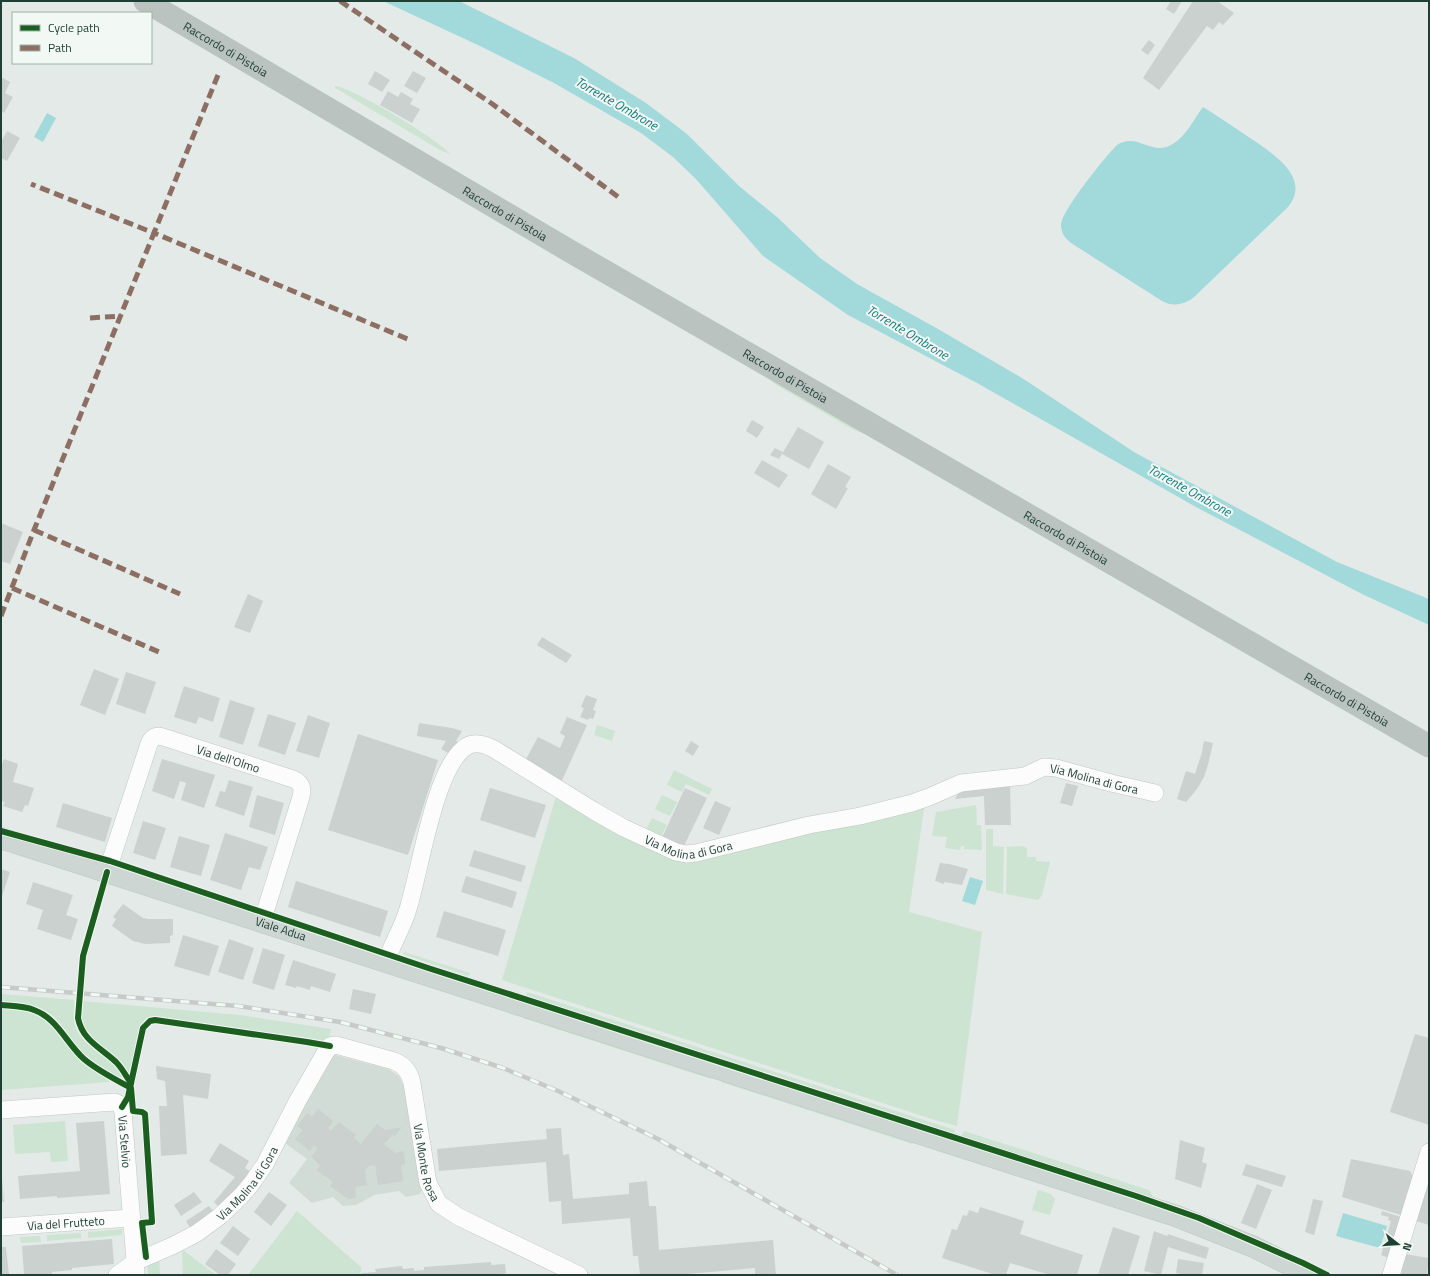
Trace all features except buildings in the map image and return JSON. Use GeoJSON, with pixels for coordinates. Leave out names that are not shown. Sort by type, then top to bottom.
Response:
{"type":"FeatureCollection","features":[{"type":"Feature","properties":{"kind":"highway","name":"Raccordo di Pistoia"},"geometry":{"type":"LineString","coordinates":[[145,1],[568,250],[1429,746]]}},
{"type":"Feature","properties":{"kind":"highway","name":"Raccordo di Pistoia"},"geometry":{"type":"LineString","coordinates":[[174,1],[920,438],[1429,730]]}},
{"type":"Feature","properties":{"kind":"main road","name":"Viale Adua"},"geometry":{"type":"LineString","coordinates":[[1,838],[1176,1216],[1248,1245],[1310,1275]]}},
{"type":"Feature","properties":{"kind":"street","name":"Via dell'Olmo"},"geometry":{"type":"LineString","coordinates":[[106,872],[150,741],[152,738],[158,736],[171,739],[293,779],[300,782],[302,785],[303,790],[301,797],[262,922]]}},
{"type":"Feature","properties":{"kind":"street","name":"Via Molina di Gora"},"geometry":{"type":"LineString","coordinates":[[386,962],[408,910],[427,835],[442,785],[448,770],[459,753],[463,748],[472,744],[484,744],[494,749],[624,828],[665,847],[686,854],[696,853],[808,825],[860,816],[912,803],[930,797],[961,783],[1025,776],[1044,767],[1056,768],[1155,793]]}},
{"type":"Feature","properties":{"kind":"street","name":"Via Molina di Gora"},"geometry":{"type":"LineString","coordinates":[[117,1275],[135,1268],[197,1232],[220,1216],[241,1196],[265,1164],[297,1102],[330,1046]]}},
{"type":"Feature","properties":{"kind":"street","name":"Via Monte Rosa"},"geometry":{"type":"LineString","coordinates":[[330,1046],[338,1046],[394,1061],[401,1064],[407,1071],[412,1083],[428,1183],[439,1204],[459,1217],[579,1275]]}},
{"type":"Feature","properties":{"kind":"street","name":"Via Stelvio"},"geometry":{"type":"LineString","coordinates":[[1,1110],[115,1102],[120,1103],[123,1112],[135,1268]]}},
{"type":"Feature","properties":{"kind":"street"},"geometry":{"type":"LineString","coordinates":[[1391,1275],[1429,1152]]}},
{"type":"Feature","properties":{"kind":"street","name":"Via del Frutteto"},"geometry":{"type":"LineString","coordinates":[[1,1227],[131,1218]]}},
{"type":"Feature","properties":{"kind":"shaded area"},"geometry":{"type":"Polygon","coordinates":[[[331,1054],[388,1069],[399,1076],[404,1087],[422,1189],[420,1194],[406,1197],[399,1191],[374,1195],[356,1205],[343,1206],[333,1197],[312,1203],[289,1183],[307,1159],[282,1141],[331,1054]]]}},
{"type":"Feature","properties":{"kind":"green space"},"geometry":{"type":"Polygon","coordinates":[[[335,86],[359,95],[395,115],[443,147],[450,154],[440,150],[335,88],[335,86]]]}},
{"type":"Feature","properties":{"kind":"green space"},"geometry":{"type":"Polygon","coordinates":[[[760,373],[869,433],[862,433],[852,429],[778,386],[760,373]]]}},
{"type":"Feature","properties":{"kind":"green space"},"geometry":{"type":"Polygon","coordinates":[[[597,725],[615,731],[612,741],[594,735],[597,725]]]}},
{"type":"Feature","properties":{"kind":"green space"},"geometry":{"type":"Polygon","coordinates":[[[674,770],[712,789],[709,795],[686,784],[682,792],[667,785],[674,770]]]}},
{"type":"Feature","properties":{"kind":"green space"},"geometry":{"type":"Polygon","coordinates":[[[557,793],[679,860],[925,802],[909,912],[982,932],[957,1126],[502,980],[557,793]]]}},
{"type":"Feature","properties":{"kind":"green space"},"geometry":{"type":"Polygon","coordinates":[[[662,795],[677,802],[670,816],[655,809],[662,795]]]}},
{"type":"Feature","properties":{"kind":"green space"},"geometry":{"type":"Polygon","coordinates":[[[976,805],[977,825],[981,825],[982,850],[964,849],[964,846],[961,846],[960,850],[945,848],[947,837],[932,836],[936,812],[976,805]]]}},
{"type":"Feature","properties":{"kind":"green space"},"geometry":{"type":"Polygon","coordinates":[[[652,818],[667,825],[660,839],[645,832],[652,818]]]}},
{"type":"Feature","properties":{"kind":"green space"},"geometry":{"type":"Polygon","coordinates":[[[986,829],[993,829],[993,846],[1004,847],[1003,894],[986,890],[986,829]]]}},
{"type":"Feature","properties":{"kind":"green space"},"geometry":{"type":"Polygon","coordinates":[[[1022,846],[1027,848],[1027,857],[1036,857],[1036,861],[1050,862],[1042,895],[1038,900],[1006,894],[1007,847],[1022,846]]]}},
{"type":"Feature","properties":{"kind":"green space"},"geometry":{"type":"Polygon","coordinates":[[[404,952],[470,973],[469,976],[403,954],[404,952]]]}},
{"type":"Feature","properties":{"kind":"green space"},"geometry":{"type":"Polygon","coordinates":[[[527,992],[955,1130],[954,1133],[526,995],[527,992]]]}},
{"type":"Feature","properties":{"kind":"green space"},"geometry":{"type":"Polygon","coordinates":[[[1,994],[74,1000],[74,1022],[79,1033],[90,1046],[118,1069],[123,1077],[121,1078],[109,1072],[86,1056],[61,1024],[49,1013],[32,1005],[1,1002],[1,994]]]}},
{"type":"Feature","properties":{"kind":"green space"},"geometry":{"type":"Polygon","coordinates":[[[82,1001],[240,1015],[331,1029],[328,1041],[151,1017],[145,1019],[141,1026],[129,1074],[118,1059],[95,1042],[84,1028],[81,1020],[82,1001]]]}},
{"type":"Feature","properties":{"kind":"green space"},"geometry":{"type":"Polygon","coordinates":[[[1,1008],[18,1009],[35,1013],[45,1019],[67,1046],[86,1065],[102,1076],[108,1078],[109,1082],[1,1090],[1,1008]]]}},
{"type":"Feature","properties":{"kind":"green space"},"geometry":{"type":"Polygon","coordinates":[[[524,1014],[712,1075],[711,1079],[523,1018],[524,1014]]]}},
{"type":"Feature","properties":{"kind":"green space"},"geometry":{"type":"Polygon","coordinates":[[[723,1078],[914,1140],[912,1144],[721,1082],[723,1078]]]}},
{"type":"Feature","properties":{"kind":"green space"},"geometry":{"type":"Polygon","coordinates":[[[65,1121],[68,1161],[51,1162],[50,1152],[15,1154],[13,1125],[65,1121]]]}},
{"type":"Feature","properties":{"kind":"green space"},"geometry":{"type":"Polygon","coordinates":[[[964,1131],[1149,1190],[1153,1197],[962,1136],[964,1131]]]}},
{"type":"Feature","properties":{"kind":"green space"},"geometry":{"type":"Polygon","coordinates":[[[1038,1190],[1051,1194],[1055,1199],[1050,1215],[1032,1210],[1038,1190]]]}},
{"type":"Feature","properties":{"kind":"green space"},"geometry":{"type":"Polygon","coordinates":[[[297,1211],[362,1268],[360,1275],[248,1275],[297,1211]]]}},
{"type":"Feature","properties":{"kind":"green space"},"geometry":{"type":"Polygon","coordinates":[[[122,1229],[122,1235],[88,1238],[88,1232],[122,1229]]]}},
{"type":"Feature","properties":{"kind":"green space"},"geometry":{"type":"Polygon","coordinates":[[[81,1233],[81,1238],[47,1241],[47,1235],[81,1233]]]}},
{"type":"Feature","properties":{"kind":"green space"},"geometry":{"type":"Polygon","coordinates":[[[40,1236],[41,1242],[21,1243],[20,1237],[40,1236]]]}},
{"type":"Feature","properties":{"kind":"green space"},"geometry":{"type":"Polygon","coordinates":[[[183,1250],[216,1275],[183,1275],[183,1250]]]}},
{"type":"Feature","properties":{"kind":"green space"},"geometry":{"type":"Polygon","coordinates":[[[159,1257],[160,1275],[148,1275],[147,1262],[159,1257]]]}},
{"type":"Feature","properties":{"kind":"water","name":"Torrente Ombrone"},"geometry":{"type":"Polygon","coordinates":[[[383,1],[459,1],[574,58],[646,103],[687,134],[739,186],[777,217],[820,258],[857,284],[1022,378],[1134,452],[1337,562],[1429,599],[1429,625],[1362,594],[1196,507],[977,383],[848,315],[763,256],[696,179],[673,157],[641,133],[554,83],[480,46],[383,1]]]}},
{"type":"Feature","properties":{"kind":"water"},"geometry":{"type":"Polygon","coordinates":[[[1203,107],[1220,117],[1276,157],[1292,175],[1295,185],[1294,196],[1288,207],[1193,298],[1182,304],[1174,305],[1162,301],[1071,243],[1064,235],[1061,225],[1068,208],[1076,196],[1103,160],[1117,145],[1131,141],[1157,148],[1164,148],[1171,145],[1181,138],[1203,107]]]}},
{"type":"Feature","properties":{"kind":"water"},"geometry":{"type":"Polygon","coordinates":[[[47,113],[56,118],[43,142],[34,137],[47,113]]]}},
{"type":"Feature","properties":{"kind":"water"},"geometry":{"type":"Polygon","coordinates":[[[970,877],[983,881],[975,905],[962,901],[970,877]]]}},
{"type":"Feature","properties":{"kind":"water"},"geometry":{"type":"Polygon","coordinates":[[[1343,1213],[1387,1226],[1380,1248],[1336,1236],[1343,1213]]]}},
{"type":"Feature","properties":{"kind":"railway"},"geometry":{"type":"LineString","coordinates":[[1,987],[238,1006],[340,1022],[441,1048],[503,1068],[558,1091],[658,1139],[897,1275]]}},
{"type":"Feature","properties":{"kind":"marked path"},"geometry":{"type":"LineString","coordinates":[[340,1],[491,103],[621,199]]}},
{"type":"Feature","properties":{"kind":"marked path"},"geometry":{"type":"LineString","coordinates":[[218,75],[154,233],[410,340]]}},
{"type":"Feature","properties":{"kind":"marked path"},"geometry":{"type":"LineString","coordinates":[[1,616],[34,530],[154,233],[31,184]]}},
{"type":"Feature","properties":{"kind":"marked path"},"geometry":{"type":"LineString","coordinates":[[90,318],[121,316]]}},
{"type":"Feature","properties":{"kind":"marked path"},"geometry":{"type":"LineString","coordinates":[[34,530],[180,594]]}},
{"type":"Feature","properties":{"kind":"marked path"},"geometry":{"type":"LineString","coordinates":[[12,588],[159,652]]}},
{"type":"Feature","properties":{"kind":"cycle path"},"geometry":{"type":"LineString","coordinates":[[1,831],[110,861],[428,968],[1136,1196],[1199,1218],[1327,1275]]}},
{"type":"Feature","properties":{"kind":"cycle path"},"geometry":{"type":"LineString","coordinates":[[107,872],[83,956],[78,1018],[80,1026],[88,1038],[116,1062],[131,1083]]}},
{"type":"Feature","properties":{"kind":"cycle path"},"geometry":{"type":"LineString","coordinates":[[1,1005],[18,1006],[34,1010],[42,1014],[55,1025],[84,1059],[101,1071],[131,1088],[133,1111],[142,1112],[145,1114],[152,1222],[142,1223],[146,1257]]}},
{"type":"Feature","properties":{"kind":"cycle path"},"geometry":{"type":"LineString","coordinates":[[122,1107],[128,1097],[143,1028],[150,1021],[155,1020],[330,1046]]}}]}
